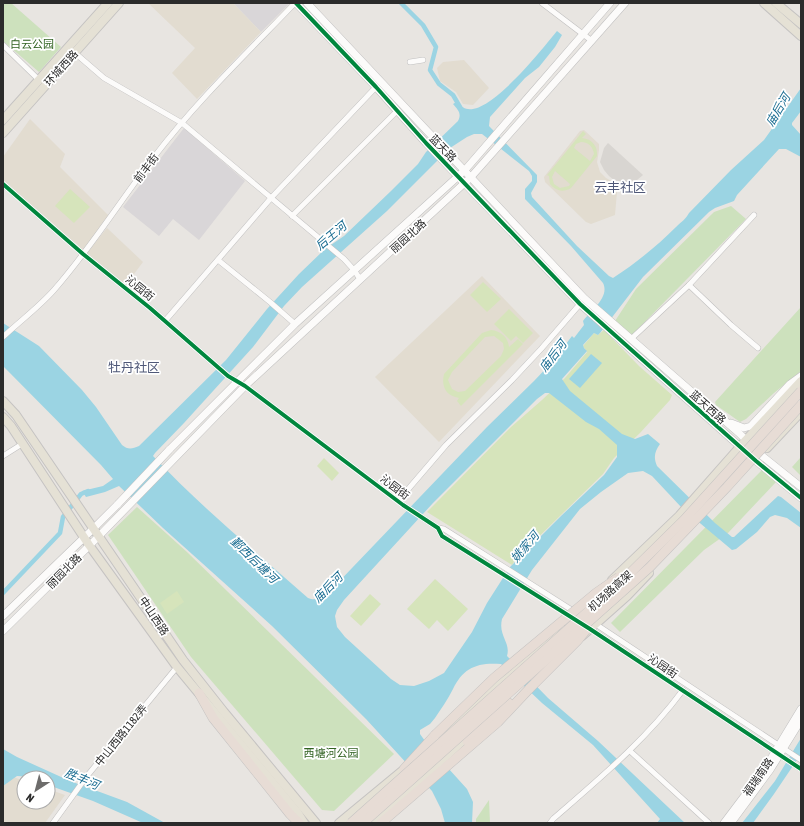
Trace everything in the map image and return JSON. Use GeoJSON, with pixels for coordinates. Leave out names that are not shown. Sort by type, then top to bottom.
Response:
{"type":"FeatureCollection","features":[{"type":"Feature","properties":{"kind":"highway","name":"机场路高架"},"geometry":{"type":"LineString","coordinates":[[351,823],[616,587],[684,520],[801,391]]}},
{"type":"Feature","properties":{"kind":"highway","name":"机场路高架"},"geometry":{"type":"LineString","coordinates":[[364,823],[650,567],[727,487],[801,405]]}},
{"type":"Feature","properties":{"kind":"highway"},"geometry":{"type":"LineString","coordinates":[[403,770],[435,735],[494,678],[596,593],[645,559]]}},
{"type":"Feature","properties":{"kind":"highway"},"geometry":{"type":"LineString","coordinates":[[381,823],[498,722],[578,640],[604,608]]}},
{"type":"Feature","properties":{"kind":"highway"},"geometry":{"type":"LineString","coordinates":[[388,811],[405,799],[511,701],[530,688]]}},
{"type":"Feature","properties":{"kind":"highway"},"geometry":{"type":"LineString","coordinates":[[199,693],[213,718],[290,814],[299,823]]}},
{"type":"Feature","properties":{"kind":"main road","name":"环城西路"},"geometry":{"type":"LineString","coordinates":[[3,120],[108,3]]}},
{"type":"Feature","properties":{"kind":"main road","name":"环城西路"},"geometry":{"type":"LineString","coordinates":[[3,133],[119,3]]}},
{"type":"Feature","properties":{"kind":"main road","name":"蓝天路"},"geometry":{"type":"LineString","coordinates":[[295,3],[376,87],[438,156],[580,304],[589,307]]}},
{"type":"Feature","properties":{"kind":"main road","name":"蓝天路"},"geometry":{"type":"LineString","coordinates":[[307,3],[431,136],[465,170],[589,307]]}},
{"type":"Feature","properties":{"kind":"main road","name":"丽园北路"},"geometry":{"type":"LineString","coordinates":[[3,616],[118,504],[169,450],[295,324],[465,170],[610,3]]}},
{"type":"Feature","properties":{"kind":"main road","name":"丽园北路"},"geometry":{"type":"LineString","coordinates":[[3,631],[99,536],[245,386],[465,184],[625,3]]}},
{"type":"Feature","properties":{"kind":"main road"},"geometry":{"type":"LineString","coordinates":[[764,3],[801,36]]}},
{"type":"Feature","properties":{"kind":"main road"},"geometry":{"type":"LineString","coordinates":[[776,3],[801,24]]}},
{"type":"Feature","properties":{"kind":"main road"},"geometry":{"type":"LineString","coordinates":[[589,307],[607,323]]}},
{"type":"Feature","properties":{"kind":"main road","name":"蓝天西路"},"geometry":{"type":"LineString","coordinates":[[607,323],[631,339],[723,419],[746,440],[758,458],[801,498]]}},
{"type":"Feature","properties":{"kind":"main road","name":"蓝天西路"},"geometry":{"type":"LineString","coordinates":[[607,323],[740,447],[801,487]]}},
{"type":"Feature","properties":{"kind":"main road"},"geometry":{"type":"LineString","coordinates":[[723,419],[744,428],[751,426],[790,384],[801,376]]}},
{"type":"Feature","properties":{"kind":"main road"},"geometry":{"type":"LineString","coordinates":[[339,823],[439,738],[575,615],[681,514],[746,440],[801,381]]}},
{"type":"Feature","properties":{"kind":"main road","name":"中山西路"},"geometry":{"type":"LineString","coordinates":[[3,401],[16,415],[183,660],[316,823]]}},
{"type":"Feature","properties":{"kind":"main road"},"geometry":{"type":"LineString","coordinates":[[374,823],[517,690],[593,627],[627,596],[801,412]]}},
{"type":"Feature","properties":{"kind":"main road","name":"中山西路"},"geometry":{"type":"LineString","coordinates":[[3,417],[11,426],[84,538],[176,667],[297,812],[304,823]]}},
{"type":"Feature","properties":{"kind":"main road","name":"福瑞南路"},"geometry":{"type":"LineString","coordinates":[[724,823],[764,770],[782,752],[801,709]]}},
{"type":"Feature","properties":{"kind":"main road","name":"福瑞南路"},"geometry":{"type":"LineString","coordinates":[[731,823],[782,752],[801,720]]}},
{"type":"Feature","properties":{"kind":"street","name":"前丰街"},"geometry":{"type":"LineString","coordinates":[[3,337],[53,291],[83,254],[154,157],[182,123],[295,3]]}},
{"type":"Feature","properties":{"kind":"street"},"geometry":{"type":"LineString","coordinates":[[542,3],[592,41]]}},
{"type":"Feature","properties":{"kind":"street"},"geometry":{"type":"LineString","coordinates":[[3,45],[39,80]]}},
{"type":"Feature","properties":{"kind":"street"},"geometry":{"type":"LineString","coordinates":[[75,53],[104,78],[182,123],[344,260],[354,270],[360,279]]}},
{"type":"Feature","properties":{"kind":"street"},"geometry":{"type":"LineString","coordinates":[[410,62],[423,60]]}},
{"type":"Feature","properties":{"kind":"street"},"geometry":{"type":"LineString","coordinates":[[165,321],[271,198],[376,87]]}},
{"type":"Feature","properties":{"kind":"street"},"geometry":{"type":"LineString","coordinates":[[292,216],[396,111]]}},
{"type":"Feature","properties":{"kind":"street","name":"沁园街"},"geometry":{"type":"LineString","coordinates":[[3,184],[83,254],[165,321],[228,376],[245,386],[398,501],[438,528],[444,529],[526,581],[782,752],[799,767]]}},
{"type":"Feature","properties":{"kind":"street"},"geometry":{"type":"LineString","coordinates":[[631,339],[689,285],[754,216]]}},
{"type":"Feature","properties":{"kind":"street"},"geometry":{"type":"LineString","coordinates":[[218,260],[295,324]]}},
{"type":"Feature","properties":{"kind":"street"},"geometry":{"type":"LineString","coordinates":[[689,285],[731,325],[758,348]]}},
{"type":"Feature","properties":{"kind":"street"},"geometry":{"type":"LineString","coordinates":[[398,501],[446,445],[517,375],[580,304]]}},
{"type":"Feature","properties":{"kind":"street"},"geometry":{"type":"LineString","coordinates":[[3,456],[22,444]]}},
{"type":"Feature","properties":{"kind":"street","name":"沁园街"},"geometry":{"type":"LineString","coordinates":[[438,528],[442,536],[523,587],[575,615]]}},
{"type":"Feature","properties":{"kind":"street","name":"沁园街"},"geometry":{"type":"LineString","coordinates":[[593,627],[683,690],[782,752],[801,760]]}},
{"type":"Feature","properties":{"kind":"street","name":"中山西路1182弄"},"geometry":{"type":"LineString","coordinates":[[53,823],[87,776],[176,667]]}},
{"type":"Feature","properties":{"kind":"street"},"geometry":{"type":"LineString","coordinates":[[550,823],[630,751],[669,709],[683,690]]}},
{"type":"Feature","properties":{"kind":"street"},"geometry":{"type":"LineString","coordinates":[[630,751],[709,823]]}},
{"type":"Feature","properties":{"kind":"shaded area"},"geometry":{"type":"Polygon","coordinates":[[[148,3],[233,3],[261,32],[197,99],[172,73],[195,48],[148,3]]]}},
{"type":"Feature","properties":{"kind":"shaded area"},"geometry":{"type":"Polygon","coordinates":[[[233,3],[288,3],[289,4],[261,32],[233,3]]]}},
{"type":"Feature","properties":{"kind":"shaded area"},"geometry":{"type":"Polygon","coordinates":[[[464,60],[489,88],[473,105],[463,104],[456,92],[440,81],[437,68],[443,62],[464,60]]]}},
{"type":"Feature","properties":{"kind":"shaded area"},"geometry":{"type":"Polygon","coordinates":[[[30,119],[65,154],[60,167],[109,216],[83,251],[3,180],[3,157],[30,119]]]}},
{"type":"Feature","properties":{"kind":"shaded area"},"geometry":{"type":"Polygon","coordinates":[[[184,128],[245,181],[199,240],[173,219],[159,236],[123,207],[184,128]]]}},
{"type":"Feature","properties":{"kind":"shaded area"},"geometry":{"type":"Polygon","coordinates":[[[584,130],[599,144],[597,162],[600,172],[613,182],[617,192],[615,215],[591,224],[586,222],[545,182],[544,177],[580,131],[584,130]]]}},
{"type":"Feature","properties":{"kind":"shaded area"},"geometry":{"type":"Polygon","coordinates":[[[608,143],[643,175],[637,180],[626,183],[614,180],[609,176],[600,162],[604,148],[608,143]]]}},
{"type":"Feature","properties":{"kind":"shaded area"},"geometry":{"type":"Polygon","coordinates":[[[107,228],[143,262],[125,286],[86,254],[107,228]]]}},
{"type":"Feature","properties":{"kind":"shaded area"},"geometry":{"type":"Polygon","coordinates":[[[482,276],[540,336],[439,442],[375,377],[482,276]]]}},
{"type":"Feature","properties":{"kind":"shaded area"},"geometry":{"type":"Polygon","coordinates":[[[3,773],[16,778],[16,810],[54,810],[45,823],[3,823],[3,773]]]}},
{"type":"Feature","properties":{"kind":"shaded area"},"geometry":{"type":"Polygon","coordinates":[[[56,792],[65,795],[56,808],[56,792]]]}},
{"type":"Feature","properties":{"kind":"green space","name":"白云公园"},"geometry":{"type":"Polygon","coordinates":[[[3,3],[11,3],[61,47],[39,72],[3,41],[3,3]]]}},
{"type":"Feature","properties":{"kind":"green space"},"geometry":{"type":"Polygon","coordinates":[[[583,131],[586,134],[582,138],[591,141],[594,144],[597,156],[571,188],[562,191],[557,190],[550,184],[549,176],[547,175],[583,131]],[[581,142],[576,144],[574,148],[590,161],[594,154],[593,149],[590,145],[581,142]],[[555,171],[552,177],[554,184],[560,188],[569,186],[570,184],[555,171]]]}},
{"type":"Feature","properties":{"kind":"green space"},"geometry":{"type":"Polygon","coordinates":[[[70,189],[90,207],[74,223],[55,206],[70,189]]]}},
{"type":"Feature","properties":{"kind":"green space"},"geometry":{"type":"Polygon","coordinates":[[[731,206],[746,219],[629,338],[615,321],[636,289],[714,212],[731,206]]]}},
{"type":"Feature","properties":{"kind":"green space"},"geometry":{"type":"Polygon","coordinates":[[[483,282],[501,299],[487,312],[470,295],[483,282]]]}},
{"type":"Feature","properties":{"kind":"green space"},"geometry":{"type":"Polygon","coordinates":[[[801,307],[801,371],[746,419],[740,422],[716,405],[715,402],[801,307]]]}},
{"type":"Feature","properties":{"kind":"green space"},"geometry":{"type":"Polygon","coordinates":[[[509,309],[533,333],[523,343],[516,336],[511,341],[494,324],[509,309]]]}},
{"type":"Feature","properties":{"kind":"green space"},"geometry":{"type":"Polygon","coordinates":[[[491,330],[501,333],[506,337],[509,347],[518,339],[523,344],[461,406],[457,401],[459,398],[448,393],[444,387],[444,374],[482,333],[491,330]],[[494,336],[485,337],[452,372],[448,380],[452,389],[458,392],[465,391],[501,356],[504,349],[503,343],[494,336]]]}},
{"type":"Feature","properties":{"kind":"green space"},"geometry":{"type":"Polygon","coordinates":[[[604,330],[639,366],[672,395],[670,400],[640,433],[614,458],[603,474],[516,559],[512,565],[427,512],[511,427],[565,378],[587,352],[583,346],[594,333],[598,335],[604,330]]]}},
{"type":"Feature","properties":{"kind":"green space"},"geometry":{"type":"Polygon","coordinates":[[[801,457],[801,476],[792,467],[801,457]]]}},
{"type":"Feature","properties":{"kind":"green space"},"geometry":{"type":"Polygon","coordinates":[[[324,458],[339,473],[332,481],[317,466],[324,458]]]}},
{"type":"Feature","properties":{"kind":"green space"},"geometry":{"type":"Polygon","coordinates":[[[762,470],[776,482],[728,533],[704,550],[620,632],[611,623],[762,470]]]}},
{"type":"Feature","properties":{"kind":"green space","name":"西塘河公园"},"geometry":{"type":"Polygon","coordinates":[[[137,507],[187,552],[394,754],[334,811],[322,810],[191,657],[108,535],[137,507]]]}},
{"type":"Feature","properties":{"kind":"green space"},"geometry":{"type":"Polygon","coordinates":[[[435,579],[468,609],[448,631],[437,620],[429,629],[407,609],[435,579]]]}},
{"type":"Feature","properties":{"kind":"green space"},"geometry":{"type":"Polygon","coordinates":[[[177,591],[184,602],[167,614],[160,603],[177,591]]]}},
{"type":"Feature","properties":{"kind":"green space"},"geometry":{"type":"Polygon","coordinates":[[[370,594],[381,604],[361,626],[350,616],[370,594]]]}},
{"type":"Feature","properties":{"kind":"green space"},"geometry":{"type":"Polygon","coordinates":[[[489,800],[490,823],[476,823],[476,819],[489,800]]]}},
{"type":"Feature","properties":{"kind":"water","name":"鄞西后塘河"},"geometry":{"type":"Polygon","coordinates":[[[557,31],[562,35],[555,47],[539,67],[525,78],[490,117],[489,126],[537,175],[537,182],[531,193],[532,197],[577,246],[613,278],[661,241],[685,219],[731,170],[764,140],[801,88],[801,111],[792,125],[801,135],[801,157],[786,149],[779,149],[737,195],[734,201],[715,208],[709,212],[643,277],[600,333],[598,335],[594,333],[583,345],[587,351],[562,379],[570,391],[622,434],[635,439],[648,434],[660,444],[655,454],[657,466],[715,523],[732,537],[734,537],[778,496],[801,513],[801,528],[787,518],[775,515],[770,517],[757,532],[736,549],[732,550],[682,508],[652,476],[643,471],[628,473],[580,509],[532,570],[502,619],[501,625],[508,651],[507,656],[548,698],[598,741],[685,823],[657,823],[660,819],[593,745],[542,703],[501,664],[485,664],[478,665],[466,671],[461,676],[435,718],[430,724],[420,730],[420,734],[430,748],[467,789],[473,802],[472,823],[445,823],[441,809],[432,791],[366,719],[272,626],[163,528],[119,486],[105,492],[86,497],[82,491],[103,486],[113,479],[3,366],[3,323],[39,346],[82,390],[96,407],[122,445],[126,448],[134,448],[139,446],[226,360],[267,309],[299,274],[325,249],[344,236],[391,191],[418,164],[426,152],[458,121],[458,110],[453,104],[458,101],[467,109],[479,107],[494,98],[510,84],[557,31]],[[474,134],[450,148],[387,211],[302,287],[284,306],[253,347],[153,456],[209,511],[308,598],[317,599],[330,591],[487,427],[553,361],[572,336],[574,338],[584,325],[583,321],[602,299],[604,293],[603,283],[571,246],[525,199],[525,189],[532,181],[532,176],[529,171],[482,134],[474,134]],[[545,393],[537,399],[433,503],[344,600],[337,610],[335,616],[337,627],[345,637],[391,679],[400,685],[414,686],[429,681],[444,673],[472,632],[487,603],[510,567],[604,475],[617,457],[617,445],[599,429],[586,422],[549,393],[545,393]]]}},
{"type":"Feature","properties":{"kind":"water"},"geometry":{"type":"Polygon","coordinates":[[[591,354],[602,363],[580,388],[569,379],[591,354]]]}},
{"type":"Feature","properties":{"kind":"water"},"geometry":{"type":"Polygon","coordinates":[[[801,738],[801,754],[774,794],[753,823],[742,823],[775,781],[801,738]]]}},
{"type":"Feature","properties":{"kind":"water"},"geometry":{"type":"Polygon","coordinates":[[[3,749],[46,770],[16,770],[16,777],[3,786],[3,749]]]}},
{"type":"Feature","properties":{"kind":"water"},"geometry":{"type":"Polygon","coordinates":[[[56,775],[127,802],[165,823],[143,823],[93,801],[56,788],[56,775]]]}},
{"type":"Feature","properties":{"kind":"waterway"},"geometry":{"type":"LineString","coordinates":[[401,3],[423,25],[436,47],[430,70],[439,84],[453,95],[460,107]]}},
{"type":"Feature","properties":{"kind":"waterway"},"geometry":{"type":"LineString","coordinates":[[3,593],[60,533],[63,517],[81,494],[88,491]]}},
{"type":"Feature","properties":{"kind":"cycle path"},"geometry":{"type":"LineString","coordinates":[[296,3],[376,87],[426,143],[580,304],[756,461],[801,498]]}},
{"type":"Feature","properties":{"kind":"cycle path"},"geometry":{"type":"LineString","coordinates":[[3,184],[83,254],[150,308],[228,376],[245,386],[403,505],[438,528],[442,536],[590,629],[801,769]]}},
{"type":"Feature","properties":{"kind":"district","name":"云丰社区"},"geometry":{"type":"Point","coordinates":[620,187]}},
{"type":"Feature","properties":{"kind":"district","name":"牡丹社区"},"geometry":{"type":"Point","coordinates":[134,367]}},
{"type":"Feature","properties":{"kind":"water label","name":"庙后河"},"geometry":{"type":"Point","coordinates":[778,110]}},
{"type":"Feature","properties":{"kind":"water label","name":"后王河"},"geometry":{"type":"Point","coordinates":[331,236]}},
{"type":"Feature","properties":{"kind":"water label","name":"庙后河"},"geometry":{"type":"Point","coordinates":[553,356]}},
{"type":"Feature","properties":{"kind":"water label","name":"姚家河"},"geometry":{"type":"Point","coordinates":[525,547]}},
{"type":"Feature","properties":{"kind":"water label","name":"庙后河"},"geometry":{"type":"Point","coordinates":[328,588]}},
{"type":"Feature","properties":{"kind":"water label","name":"胜丰河"},"geometry":{"type":"Point","coordinates":[82,779]}}]}
